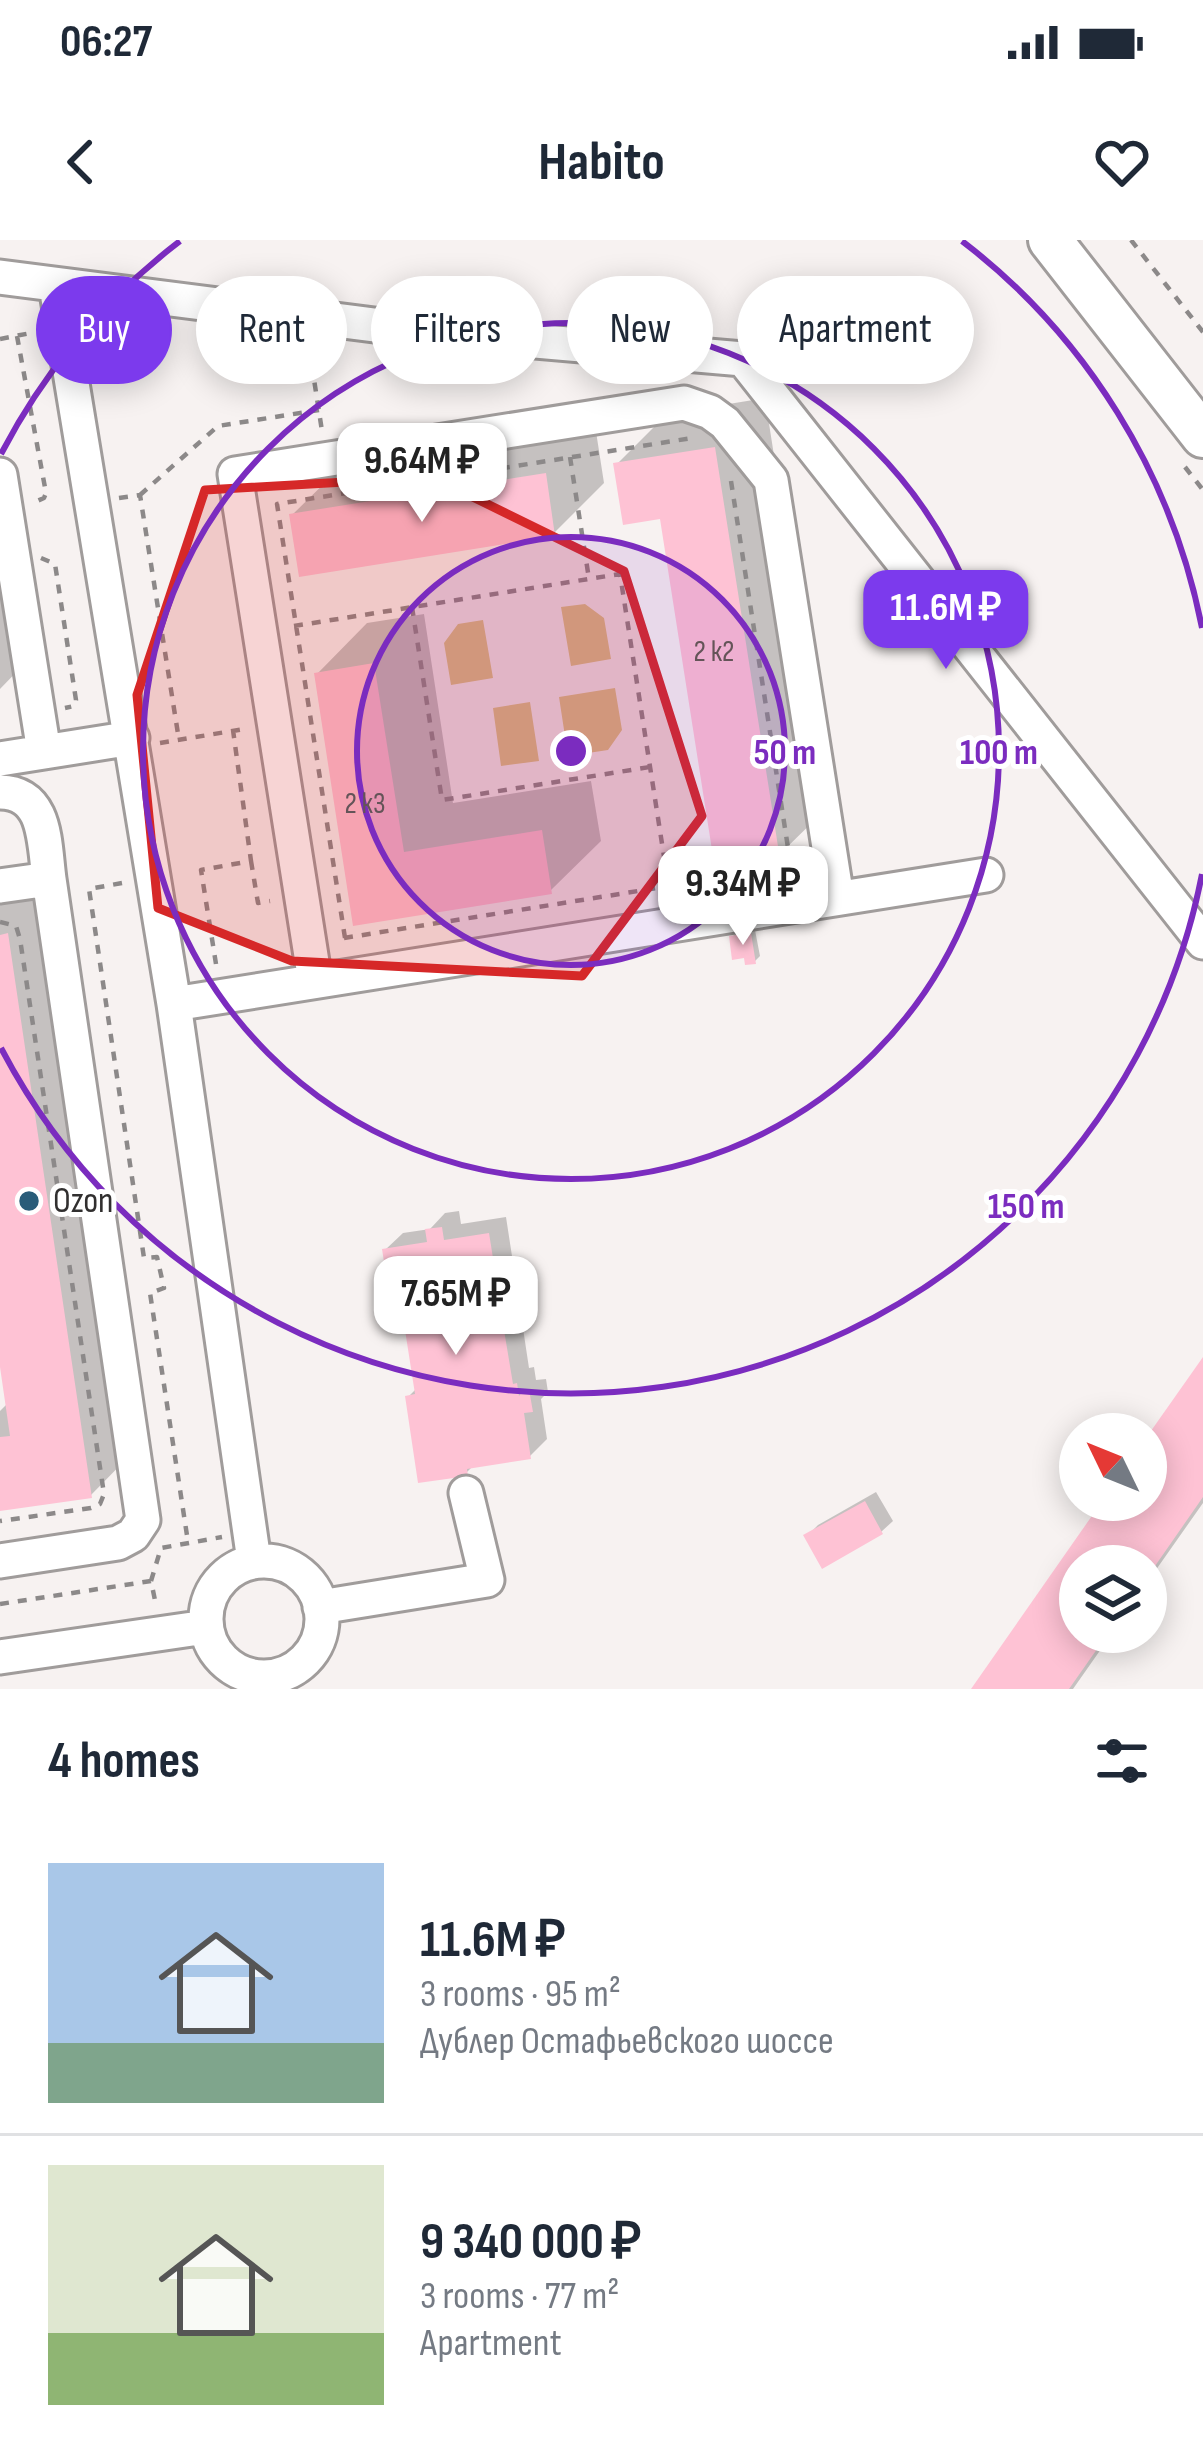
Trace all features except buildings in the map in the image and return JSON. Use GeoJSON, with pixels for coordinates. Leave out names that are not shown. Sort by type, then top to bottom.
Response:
{"type":"FeatureCollection","features":[{"type":"Feature","properties":{"kind":"main road"},"geometry":{"type":"LineString","coordinates":[[1050,240],[1203,436]]}},
{"type":"Feature","properties":{"kind":"main road"},"geometry":{"type":"LineString","coordinates":[[1087,240],[1203,389]]}},
{"type":"Feature","properties":{"kind":"street"},"geometry":{"type":"LineString","coordinates":[[0,278],[36,283]]}},
{"type":"Feature","properties":{"kind":"street"},"geometry":{"type":"LineString","coordinates":[[172,300],[429,332],[743,359],[1203,941]]}},
{"type":"Feature","properties":{"kind":"street"},"geometry":{"type":"LineString","coordinates":[[74,384],[141,741],[254,1561]]}},
{"type":"Feature","properties":{"kind":"street"},"geometry":{"type":"LineString","coordinates":[[314,981],[235,474],[684,403],[710,412],[725,423],[771,479],[837,898]]}},
{"type":"Feature","properties":{"kind":"street"},"geometry":{"type":"LineString","coordinates":[[2,490],[44,752]]}},
{"type":"Feature","properties":{"kind":"street"},"geometry":{"type":"LineString","coordinates":[[0,759],[141,741]]}},
{"type":"Feature","properties":{"kind":"street"},"geometry":{"type":"LineString","coordinates":[[0,792],[21,795],[39,814],[142,1520],[134,1535],[118,1543],[0,1561]]}},
{"type":"Feature","properties":{"kind":"street"},"geometry":{"type":"LineString","coordinates":[[174,1004],[986,874]]}},
{"type":"Feature","properties":{"kind":"street"},"geometry":{"type":"LineString","coordinates":[[0,886],[49,879]]}},
{"type":"Feature","properties":{"kind":"street"},"geometry":{"type":"LineString","coordinates":[[320,1607],[487,1580],[466,1493]]}},
{"type":"Feature","properties":{"kind":"street"},"geometry":{"type":"LineString","coordinates":[[254,1561],[273,1561],[302,1575],[314,1587],[320,1607],[320,1635],[314,1650],[274,1683],[224,1662],[206,1627],[212,1592],[224,1577],[254,1561]]}},
{"type":"Feature","properties":{"kind":"street"},"geometry":{"type":"LineString","coordinates":[[0,1657],[206,1627]]}},
{"type":"Feature","properties":{"kind":"path"},"geometry":{"type":"LineString","coordinates":[[1131,240],[1203,332]]}},
{"type":"Feature","properties":{"kind":"path"},"geometry":{"type":"LineString","coordinates":[[0,339],[36,331]]}},
{"type":"Feature","properties":{"kind":"path"},"geometry":{"type":"LineString","coordinates":[[2,490],[41,502],[46,493],[17,335]]}},
{"type":"Feature","properties":{"kind":"path"},"geometry":{"type":"LineString","coordinates":[[315,384],[326,460]]}},
{"type":"Feature","properties":{"kind":"path"},"geometry":{"type":"LineString","coordinates":[[110,500],[140,495],[218,426],[319,410]]}},
{"type":"Feature","properties":{"kind":"path"},"geometry":{"type":"LineString","coordinates":[[564,422],[589,579]]}},
{"type":"Feature","properties":{"kind":"path"},"geometry":{"type":"LineString","coordinates":[[345,938],[277,505],[709,436]]}},
{"type":"Feature","properties":{"kind":"path"},"geometry":{"type":"LineString","coordinates":[[729,468],[791,867]]}},
{"type":"Feature","properties":{"kind":"path"},"geometry":{"type":"LineString","coordinates":[[140,495],[179,740]]}},
{"type":"Feature","properties":{"kind":"path"},"geometry":{"type":"LineString","coordinates":[[260,631],[620,574],[675,924]]}},
{"type":"Feature","properties":{"kind":"path"},"geometry":{"type":"LineString","coordinates":[[412,607],[442,800],[650,767]]}},
{"type":"Feature","properties":{"kind":"path"},"geometry":{"type":"LineString","coordinates":[[141,741],[179,740],[310,719]]}},
{"type":"Feature","properties":{"kind":"path"},"geometry":{"type":"LineString","coordinates":[[216,964],[201,870],[251,861],[233,730]]}},
{"type":"Feature","properties":{"kind":"path"},"geometry":{"type":"LineString","coordinates":[[309,944],[831,861]]}},
{"type":"Feature","properties":{"kind":"path"},"geometry":{"type":"LineString","coordinates":[[133,881],[88,889],[144,1258],[157,1257],[164,1288],[150,1293],[188,1542]]}},
{"type":"Feature","properties":{"kind":"path"},"geometry":{"type":"LineString","coordinates":[[0,922],[16,926],[20,939],[104,1494],[100,1504],[91,1508],[0,1521]]}},
{"type":"Feature","properties":{"kind":"path"},"geometry":{"type":"LineString","coordinates":[[157,1611],[151,1581],[161,1548],[224,1536]]}},
{"type":"Feature","properties":{"kind":"path"},"geometry":{"type":"LineString","coordinates":[[0,1604],[151,1581]]}},
{"type":"Feature","properties":{"kind":"highlighted area"},"geometry":{"type":"Polygon","coordinates":[[[432,477],[624,571],[702,816],[582,976],[292,961],[158,908],[137,695],[205,490],[432,477]]]}},
{"type":"Feature","properties":{"kind":"shaded area"},"geometry":{"type":"Polygon","coordinates":[[[585,604],[604,618],[611,659],[571,666],[561,607],[585,604]]]}},
{"type":"Feature","properties":{"kind":"shaded area"},"geometry":{"type":"Polygon","coordinates":[[[483,620],[493,678],[451,685],[444,643],[458,624],[483,620]]]}},
{"type":"Feature","properties":{"kind":"shaded area"},"geometry":{"type":"Polygon","coordinates":[[[615,688],[622,730],[608,750],[568,756],[559,697],[615,688]]]}},
{"type":"Feature","properties":{"kind":"shaded area"},"geometry":{"type":"Polygon","coordinates":[[[530,702],[539,761],[501,766],[493,708],[530,702]]]}},
{"type":"Feature","properties":{"kind":"place","name":"Ozon"},"geometry":{"type":"Point","coordinates":[29,1201]}}]}
